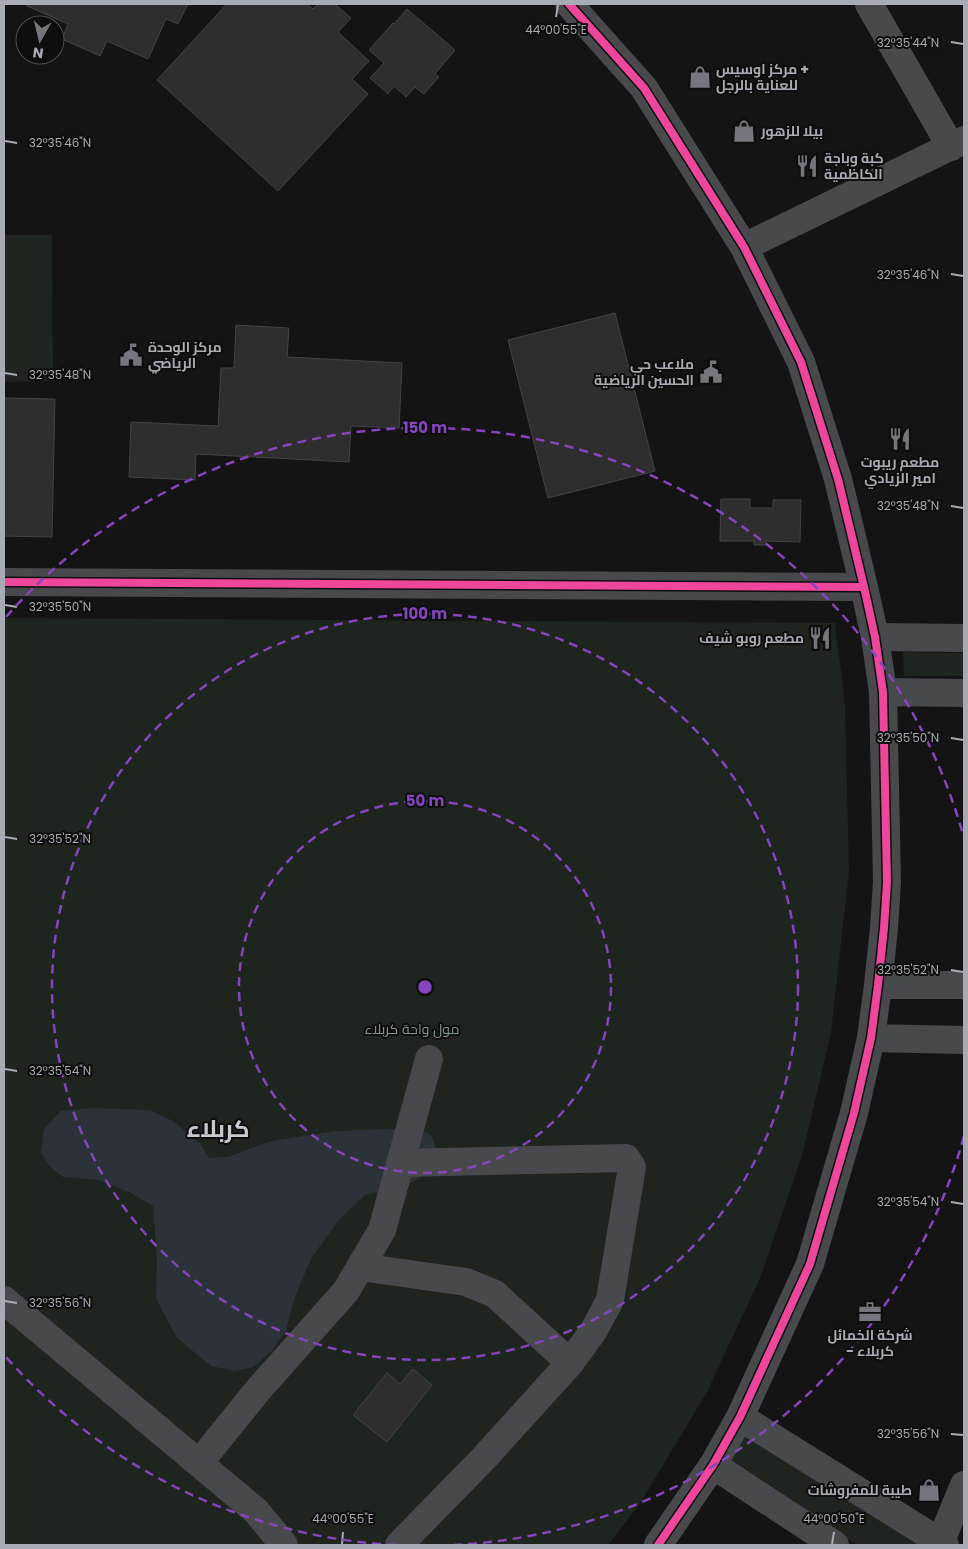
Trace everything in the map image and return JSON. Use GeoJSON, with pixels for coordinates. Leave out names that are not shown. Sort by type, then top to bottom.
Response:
{"type":"FeatureCollection","features":[{"type":"Feature","properties":{"kind":"street"},"geometry":{"type":"LineString","coordinates":[[568,4],[644,88],[744,247],[801,362],[838,479],[875,638],[883,692],[887,882],[878,985],[870,1038],[854,1113],[810,1264],[740,1418],[713,1465],[658,1545]]}},
{"type":"Feature","properties":{"kind":"street"},"geometry":{"type":"LineString","coordinates":[[744,247],[958,144],[869,4]]}},
{"type":"Feature","properties":{"kind":"street"},"geometry":{"type":"LineString","coordinates":[[4,582],[864,587]]}},
{"type":"Feature","properties":{"kind":"street"},"geometry":{"type":"LineString","coordinates":[[875,638],[964,638]]}},
{"type":"Feature","properties":{"kind":"street"},"geometry":{"type":"LineString","coordinates":[[883,692],[964,692]]}},
{"type":"Feature","properties":{"kind":"street"},"geometry":{"type":"LineString","coordinates":[[878,985],[964,986]]}},
{"type":"Feature","properties":{"kind":"street"},"geometry":{"type":"LineString","coordinates":[[870,1038],[964,1040]]}},
{"type":"Feature","properties":{"kind":"street"},"geometry":{"type":"LineString","coordinates":[[199,1463],[258,1390],[346,1291],[382,1230],[429,1059]]}},
{"type":"Feature","properties":{"kind":"street"},"geometry":{"type":"LineString","coordinates":[[399,1545],[484,1458],[570,1363],[594,1330],[610,1300],[632,1167],[626,1158],[400,1163]]}},
{"type":"Feature","properties":{"kind":"street"},"geometry":{"type":"LineString","coordinates":[[360,1266],[466,1282],[495,1294],[570,1363]]}},
{"type":"Feature","properties":{"kind":"street"},"geometry":{"type":"LineString","coordinates":[[4,1300],[256,1511],[284,1545]]}},
{"type":"Feature","properties":{"kind":"street"},"geometry":{"type":"LineString","coordinates":[[740,1418],[942,1544],[964,1485]]}},
{"type":"Feature","properties":{"kind":"street"},"geometry":{"type":"LineString","coordinates":[[713,1465],[835,1545]]}},
{"type":"Feature","properties":{"kind":"green space"},"geometry":{"type":"Polygon","coordinates":[[[4,235],[52,235],[53,381],[4,382],[4,235]]]}},
{"type":"Feature","properties":{"kind":"green space","name":"مول واحة كربلاء"},"geometry":{"type":"Polygon","coordinates":[[[4,618],[835,623],[845,704],[849,871],[831,1033],[802,1156],[760,1278],[707,1392],[639,1505],[608,1545],[4,1545],[4,618]]]}},
{"type":"Feature","properties":{"kind":"green space"},"geometry":{"type":"Polygon","coordinates":[[[903,652],[964,653],[964,676],[904,676],[903,652]]]}},
{"type":"Feature","properties":{"kind":"green space"},"geometry":{"type":"Polygon","coordinates":[[[746,1434],[920,1545],[857,1545],[728,1462],[746,1434]]]}},
{"type":"Feature","properties":{"kind":"shaded area"},"geometry":{"type":"Polygon","coordinates":[[[94,1108],[150,1110],[173,1121],[200,1143],[209,1158],[228,1157],[271,1141],[336,1131],[417,1128],[431,1135],[438,1153],[432,1170],[411,1183],[387,1191],[365,1195],[338,1221],[312,1257],[295,1296],[286,1330],[272,1351],[253,1367],[234,1371],[211,1366],[177,1338],[156,1299],[157,1257],[153,1206],[131,1193],[99,1180],[63,1177],[50,1167],[41,1152],[44,1129],[61,1111],[94,1108]]]}},
{"type":"Feature","properties":{"kind":"building"},"geometry":{"type":"Polygon","coordinates":[[[28,4],[188,4],[178,24],[166,19],[148,59],[107,41],[100,56],[65,40],[65,32],[68,24],[65,23],[65,15],[48,15],[27,6],[28,4]]]}},
{"type":"Feature","properties":{"kind":"building"},"geometry":{"type":"Polygon","coordinates":[[[227,4],[307,4],[313,9],[318,4],[335,4],[351,18],[338,32],[369,61],[352,79],[368,94],[278,191],[157,80],[227,4]]]}},
{"type":"Feature","properties":{"kind":"building"},"geometry":{"type":"Polygon","coordinates":[[[407,9],[455,50],[435,74],[439,77],[424,94],[415,87],[406,97],[394,86],[388,94],[370,78],[384,63],[369,50],[407,9]]]}},
{"type":"Feature","properties":{"kind":"building"},"geometry":{"type":"Polygon","coordinates":[[[615,313],[655,471],[548,498],[508,340],[615,313]]]}},
{"type":"Feature","properties":{"kind":"building"},"geometry":{"type":"Polygon","coordinates":[[[236,325],[289,328],[287,357],[402,363],[399,428],[351,426],[349,462],[196,454],[195,480],[129,477],[131,422],[218,426],[221,368],[234,368],[236,325]]]}},
{"type":"Feature","properties":{"kind":"building"},"geometry":{"type":"Polygon","coordinates":[[[4,398],[55,399],[52,537],[4,536],[4,398]]]}},
{"type":"Feature","properties":{"kind":"building"},"geometry":{"type":"Polygon","coordinates":[[[721,499],[750,499],[750,508],[773,508],[773,500],[801,500],[800,542],[766,541],[766,545],[754,545],[754,541],[720,541],[721,499]]]}},
{"type":"Feature","properties":{"kind":"building"},"geometry":{"type":"Polygon","coordinates":[[[413,1369],[432,1385],[387,1442],[353,1415],[387,1373],[400,1384],[413,1369]]]}},
{"type":"Feature","properties":{"kind":"cycle path"},"geometry":{"type":"LineString","coordinates":[[569,4],[644,88],[744,247],[801,362],[838,479],[875,637],[883,692],[887,882],[884,928],[871,1038],[854,1113],[810,1264],[740,1417],[713,1465],[658,1545]]}},
{"type":"Feature","properties":{"kind":"cycle path"},"geometry":{"type":"LineString","coordinates":[[4,582],[864,587]]}},
{"type":"Feature","properties":{"kind":"place","name":"مركز اوسيس + للعناية بالرجل"},"geometry":{"type":"Point","coordinates":[700,77]}},
{"type":"Feature","properties":{"kind":"place","name":"بيلا للزهور"},"geometry":{"type":"Point","coordinates":[744,131]}},
{"type":"Feature","properties":{"kind":"place","name":"كبة وباجة الكاظمية"},"geometry":{"type":"Point","coordinates":[807,166]}},
{"type":"Feature","properties":{"kind":"place","name":"مركز الوحدة الرياضي"},"geometry":{"type":"Point","coordinates":[131,355]}},
{"type":"Feature","properties":{"kind":"place","name":"ملاعب حي الحسين الرياضية"},"geometry":{"type":"Point","coordinates":[711,372]}},
{"type":"Feature","properties":{"kind":"place","name":"مطعم ريبوت امير الزيادي"},"geometry":{"type":"Point","coordinates":[900,439]}},
{"type":"Feature","properties":{"kind":"place","name":"مطعم روبو شيف"},"geometry":{"type":"Point","coordinates":[820,638]}},
{"type":"Feature","properties":{"kind":"place","name":"شركة الخمائل - كربلاء"},"geometry":{"type":"Point","coordinates":[870,1312]}},
{"type":"Feature","properties":{"kind":"place","name":"طيبة للمفروشات"},"geometry":{"type":"Point","coordinates":[929,1490]}},
{"type":"Feature","properties":{"kind":"district","name":"كربلاء"},"geometry":{"type":"Point","coordinates":[218,1129]}}]}
